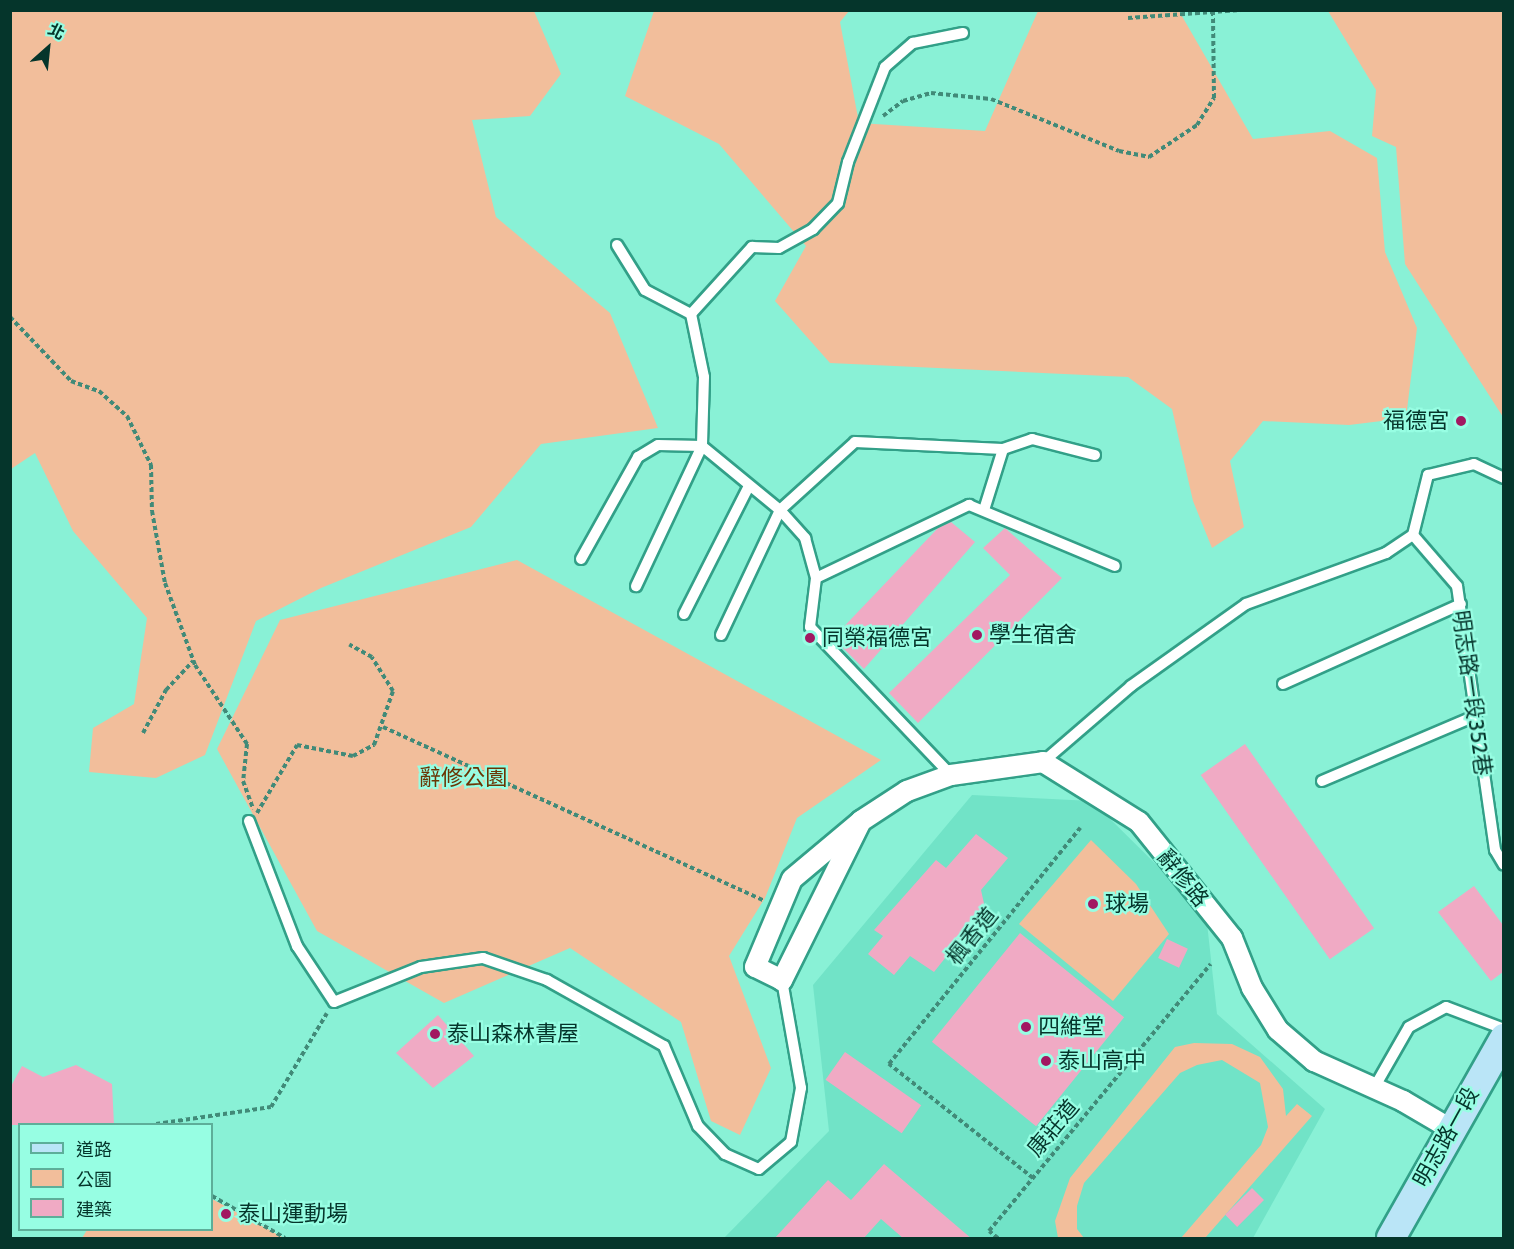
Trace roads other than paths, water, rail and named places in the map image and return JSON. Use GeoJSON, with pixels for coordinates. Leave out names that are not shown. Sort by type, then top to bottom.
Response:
{"type":"FeatureCollection","features":[{"type":"Feature","properties":{"kind":"main road","name":"明志路一段"},"geometry":{"type":"LineString","coordinates":[[1391,1239],[1449,1128],[1499,1055]]}},
{"type":"Feature","properties":{"kind":"street"},"geometry":{"type":"LineString","coordinates":[[861,821],[782,980],[753,962],[778,908],[800,869],[861,821],[907,791],[951,775],[1043,762]]}},
{"type":"Feature","properties":{"kind":"street","name":"辭修路"},"geometry":{"type":"LineString","coordinates":[[1043,762],[1138,822],[1232,938],[1252,988],[1278,1030],[1314,1061],[1374,1088],[1449,1128]]}},
{"type":"Feature","properties":{"kind":"lane"},"geometry":{"type":"LineString","coordinates":[[691,314],[752,247],[779,248],[813,229],[838,203],[860,133],[885,67],[913,43],[963,33]]}},
{"type":"Feature","properties":{"kind":"lane"},"geometry":{"type":"LineString","coordinates":[[617,245],[645,290],[691,314]]}},
{"type":"Feature","properties":{"kind":"lane"},"geometry":{"type":"LineString","coordinates":[[636,586],[702,446],[704,377],[691,314]]}},
{"type":"Feature","properties":{"kind":"lane"},"geometry":{"type":"LineString","coordinates":[[721,635],[780,510],[855,442],[1004,449],[1032,439],[1095,455]]}},
{"type":"Feature","properties":{"kind":"lane"},"geometry":{"type":"LineString","coordinates":[[581,559],[638,457],[658,445],[702,446],[748,488],[780,510],[805,538],[816,578],[810,627],[845,670],[951,775]]}},
{"type":"Feature","properties":{"kind":"lane"},"geometry":{"type":"LineString","coordinates":[[984,510],[1004,449]]}},
{"type":"Feature","properties":{"kind":"lane"},"geometry":{"type":"LineString","coordinates":[[1043,762],[1131,686],[1246,604],[1386,553],[1413,535],[1428,475],[1474,464],[1503,478]]}},
{"type":"Feature","properties":{"kind":"lane"},"geometry":{"type":"LineString","coordinates":[[684,614],[748,488]]}},
{"type":"Feature","properties":{"kind":"lane"},"geometry":{"type":"LineString","coordinates":[[816,578],[969,505],[1115,566]]}},
{"type":"Feature","properties":{"kind":"lane","name":"明志路一段352巷"},"geometry":{"type":"LineString","coordinates":[[1413,535],[1457,585],[1473,717],[1495,850],[1503,865]]}},
{"type":"Feature","properties":{"kind":"lane"},"geometry":{"type":"LineString","coordinates":[[1283,684],[1461,604]]}},
{"type":"Feature","properties":{"kind":"lane"},"geometry":{"type":"LineString","coordinates":[[1322,782],[1473,717]]}},
{"type":"Feature","properties":{"kind":"lane"},"geometry":{"type":"LineString","coordinates":[[252,818],[297,946],[334,1002],[421,968],[483,958],[547,980],[664,1046],[698,1126],[725,1154],[759,1169],[791,1142],[801,1088],[782,980]]}},
{"type":"Feature","properties":{"kind":"lane"},"geometry":{"type":"LineString","coordinates":[[1374,1088],[1409,1027],[1446,1007],[1503,1029]]}},
{"type":"Feature","properties":{"kind":"place","name":"福德宮"},"geometry":{"type":"Point","coordinates":[1461,421]}},
{"type":"Feature","properties":{"kind":"place","name":"學生宿舍"},"geometry":{"type":"Point","coordinates":[977,635]}},
{"type":"Feature","properties":{"kind":"place","name":"同榮福德宮"},"geometry":{"type":"Point","coordinates":[810,638]}},
{"type":"Feature","properties":{"kind":"place","name":"球場"},"geometry":{"type":"Point","coordinates":[1093,904]}},
{"type":"Feature","properties":{"kind":"place","name":"四維堂"},"geometry":{"type":"Point","coordinates":[1026,1027]}},
{"type":"Feature","properties":{"kind":"place","name":"泰山森林書屋"},"geometry":{"type":"Point","coordinates":[435,1034]}},
{"type":"Feature","properties":{"kind":"place","name":"泰山高中"},"geometry":{"type":"Point","coordinates":[1046,1061]}},
{"type":"Feature","properties":{"kind":"place","name":"泰山運動場"},"geometry":{"type":"Point","coordinates":[226,1214]}},
{"type":"Feature","properties":{"kind":"park label","name":"辭修公園"},"geometry":{"type":"Point","coordinates":[463,778]}}]}
